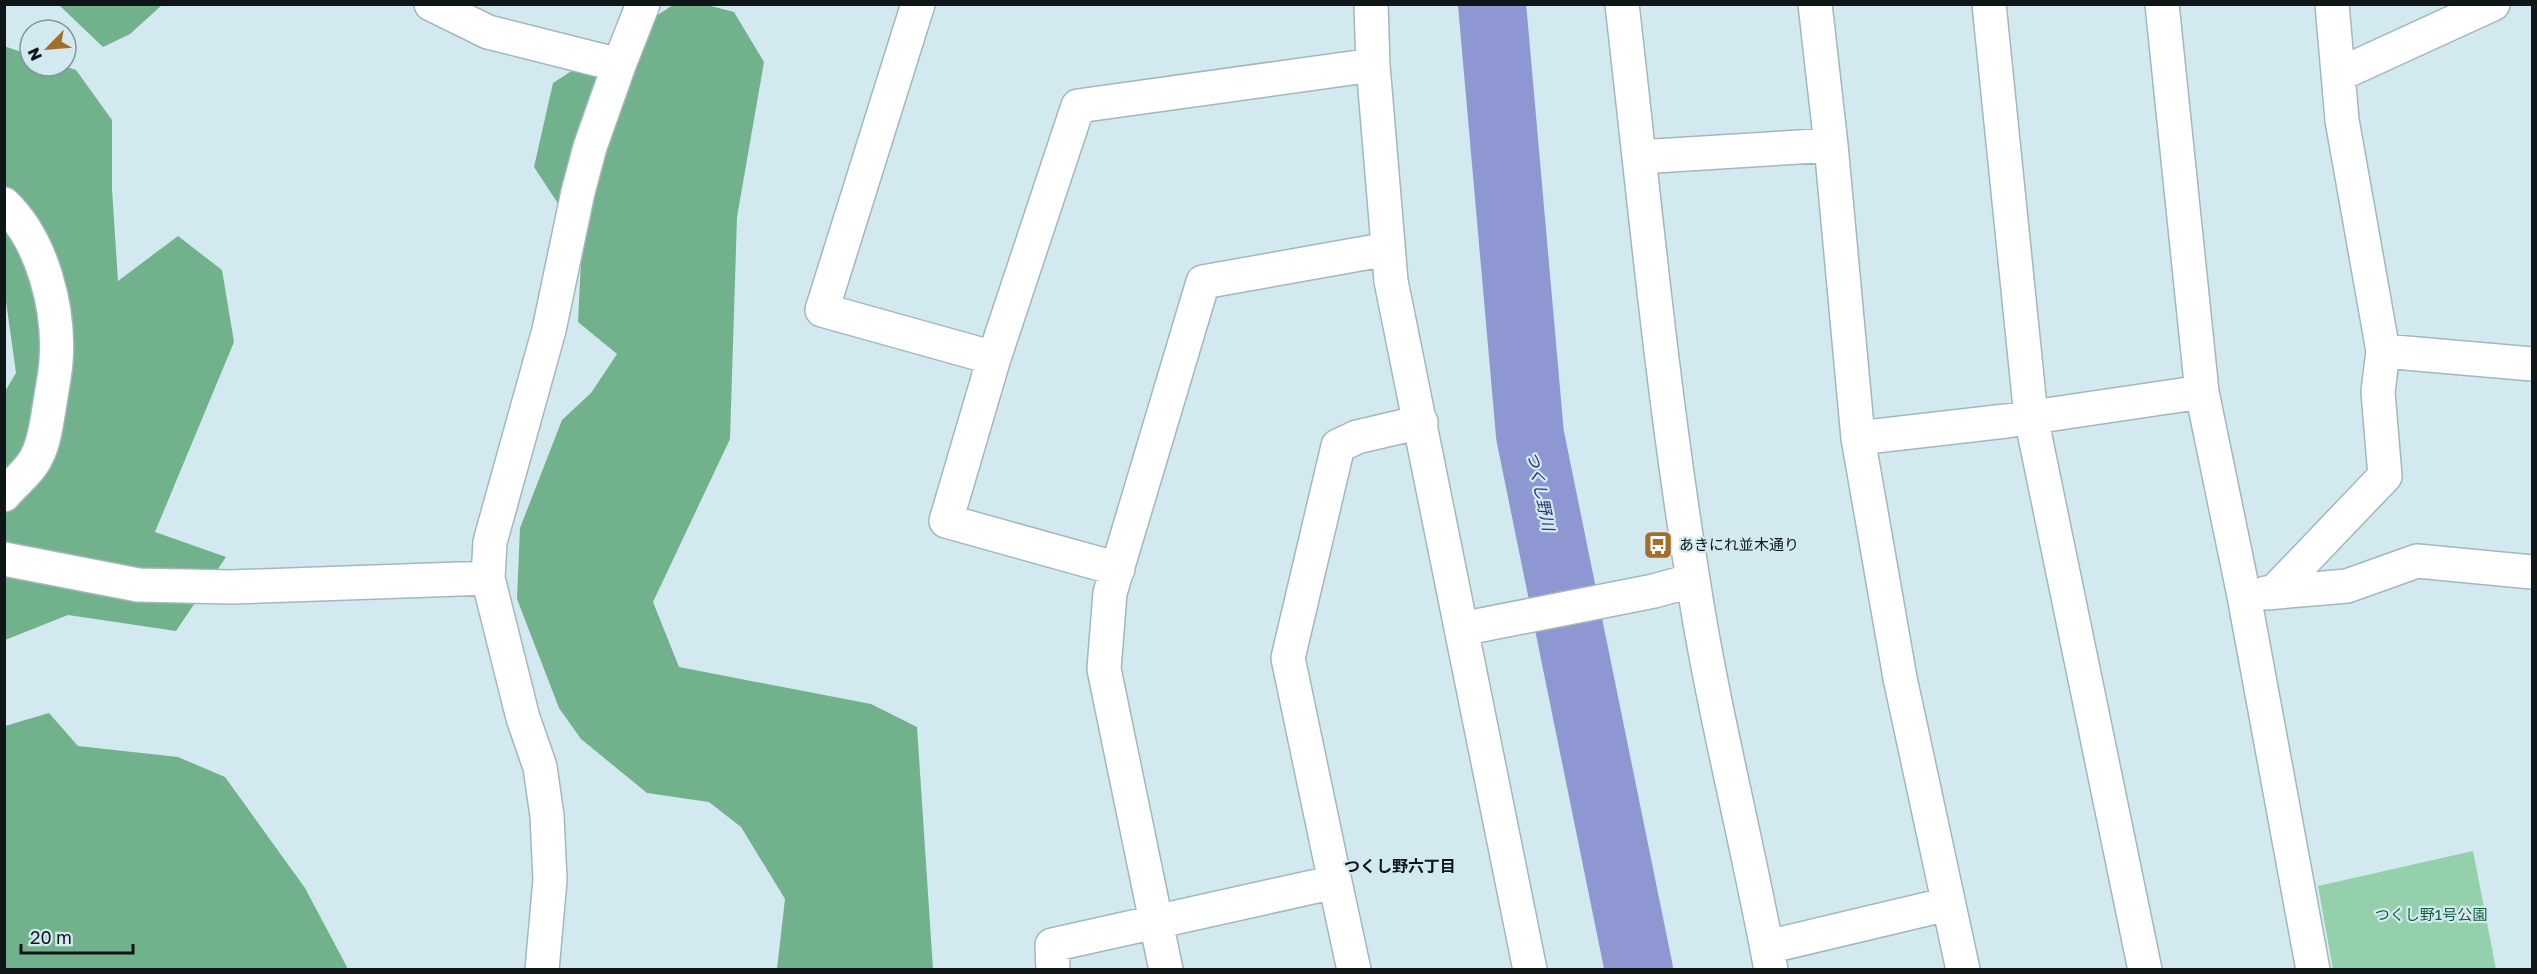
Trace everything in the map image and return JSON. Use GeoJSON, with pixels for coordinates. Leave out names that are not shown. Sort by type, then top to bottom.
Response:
{"type":"FeatureCollection","features":[{"type":"Feature","properties":{"kind":"street"},"geometry":{"type":"LineString","coordinates":[[431,4],[488,32],[619,64]]}},
{"type":"Feature","properties":{"kind":"street"},"geometry":{"type":"LineString","coordinates":[[542,969],[550,880],[547,816],[540,767],[523,718],[488,578],[490,542],[549,330],[578,192],[619,64],[643,4]]}},
{"type":"Feature","properties":{"kind":"street"},"geometry":{"type":"LineString","coordinates":[[918,4],[822,310],[994,358]]}},
{"type":"Feature","properties":{"kind":"street"},"geometry":{"type":"LineString","coordinates":[[1371,4],[1373,64],[1391,281],[1530,969]]}},
{"type":"Feature","properties":{"kind":"street"},"geometry":{"type":"LineString","coordinates":[[1622,4],[1655,305],[1693,580],[1726,759],[1769,958],[1948,904]]}},
{"type":"Feature","properties":{"kind":"street"},"geometry":{"type":"LineString","coordinates":[[1815,4],[1831,145],[1858,438],[1900,678],[1964,969]]}},
{"type":"Feature","properties":{"kind":"street"},"geometry":{"type":"LineString","coordinates":[[1989,4],[2031,417],[2145,969]]}},
{"type":"Feature","properties":{"kind":"street"},"geometry":{"type":"LineString","coordinates":[[2162,4],[2202,392],[2260,594],[2313,969]]}},
{"type":"Feature","properties":{"kind":"street"},"geometry":{"type":"LineString","coordinates":[[2260,594],[2385,476],[2378,392],[2383,351],[2342,120],[2332,4]]}},
{"type":"Feature","properties":{"kind":"street"},"geometry":{"type":"LineString","coordinates":[[2338,75],[2493,4]]}},
{"type":"Feature","properties":{"kind":"street"},"geometry":{"type":"LineString","coordinates":[[1118,569],[946,521],[994,358],[1078,106],[1373,64]]}},
{"type":"Feature","properties":{"kind":"street"},"geometry":{"type":"LineString","coordinates":[[1639,157],[1831,145]]}},
{"type":"Feature","properties":{"kind":"street"},"geometry":{"type":"LineString","coordinates":[[4,204],[24,228],[39,255],[48,286],[55,326],[56,360],[48,415],[37,457],[4,495]]}},
{"type":"Feature","properties":{"kind":"street"},"geometry":{"type":"LineString","coordinates":[[1166,969],[1104,669],[1110,593],[1203,282],[1388,249]]}},
{"type":"Feature","properties":{"kind":"street"},"geometry":{"type":"LineString","coordinates":[[2383,351],[2532,364]]}},
{"type":"Feature","properties":{"kind":"street"},"geometry":{"type":"LineString","coordinates":[[1858,438],[2031,417],[2202,392]]}},
{"type":"Feature","properties":{"kind":"street"},"geometry":{"type":"LineString","coordinates":[[1353,969],[1288,658],[1338,446],[1357,437],[1420,422]]}},
{"type":"Feature","properties":{"kind":"street"},"geometry":{"type":"LineString","coordinates":[[4,560],[138,585],[231,587],[488,578]]}},
{"type":"Feature","properties":{"kind":"street"},"geometry":{"type":"LineString","coordinates":[[2260,594],[2347,586],[2417,561],[2532,572]]}},
{"type":"Feature","properties":{"kind":"street"},"geometry":{"type":"LineString","coordinates":[[1461,629],[1654,591],[1693,580]]}},
{"type":"Feature","properties":{"kind":"street"},"geometry":{"type":"LineString","coordinates":[[1053,969],[1052,945],[1335,882]]}},
{"type":"Feature","properties":{"kind":"green space"},"geometry":{"type":"Polygon","coordinates":[[[59,5],[162,5],[130,34],[103,47],[78,23],[78,18],[73,18],[59,5]]]}},
{"type":"Feature","properties":{"kind":"green space"},"geometry":{"type":"Polygon","coordinates":[[[673,5],[707,5],[734,12],[764,62],[737,217],[730,439],[653,602],[679,667],[871,704],[917,727],[933,969],[777,969],[785,899],[741,827],[709,802],[647,793],[581,739],[559,708],[517,599],[520,528],[562,420],[591,393],[617,354],[578,322],[582,240],[534,167],[553,83],[673,5]]]}},
{"type":"Feature","properties":{"kind":"green space"},"geometry":{"type":"Polygon","coordinates":[[[4,46],[18,51],[18,78],[78,78],[78,73],[112,120],[112,189],[118,281],[178,236],[222,270],[234,342],[155,532],[226,557],[176,631],[68,615],[5,640],[4,393],[16,373],[4,287],[4,46]]]}},
{"type":"Feature","properties":{"kind":"green space"},"geometry":{"type":"Polygon","coordinates":[[[49,713],[78,746],[178,757],[225,777],[305,888],[348,969],[5,969],[5,726],[49,713]]]}},
{"type":"Feature","properties":{"kind":"green space","name":"つくし野1号公園"},"geometry":{"type":"Polygon","coordinates":[[[2473,851],[2496,969],[2333,969],[2318,886],[2473,851]]]}},
{"type":"Feature","properties":{"kind":"waterway","name":"つくし野川"},"geometry":{"type":"LineString","coordinates":[[1492,4],[1530,435],[1639,970]]}},
{"type":"Feature","properties":{"kind":"place","name":"あきにれ並木通り"},"geometry":{"type":"Point","coordinates":[1658,545]}},
{"type":"Feature","properties":{"kind":"district","name":"つくし野六丁目"},"geometry":{"type":"Point","coordinates":[1400,866]}}]}
